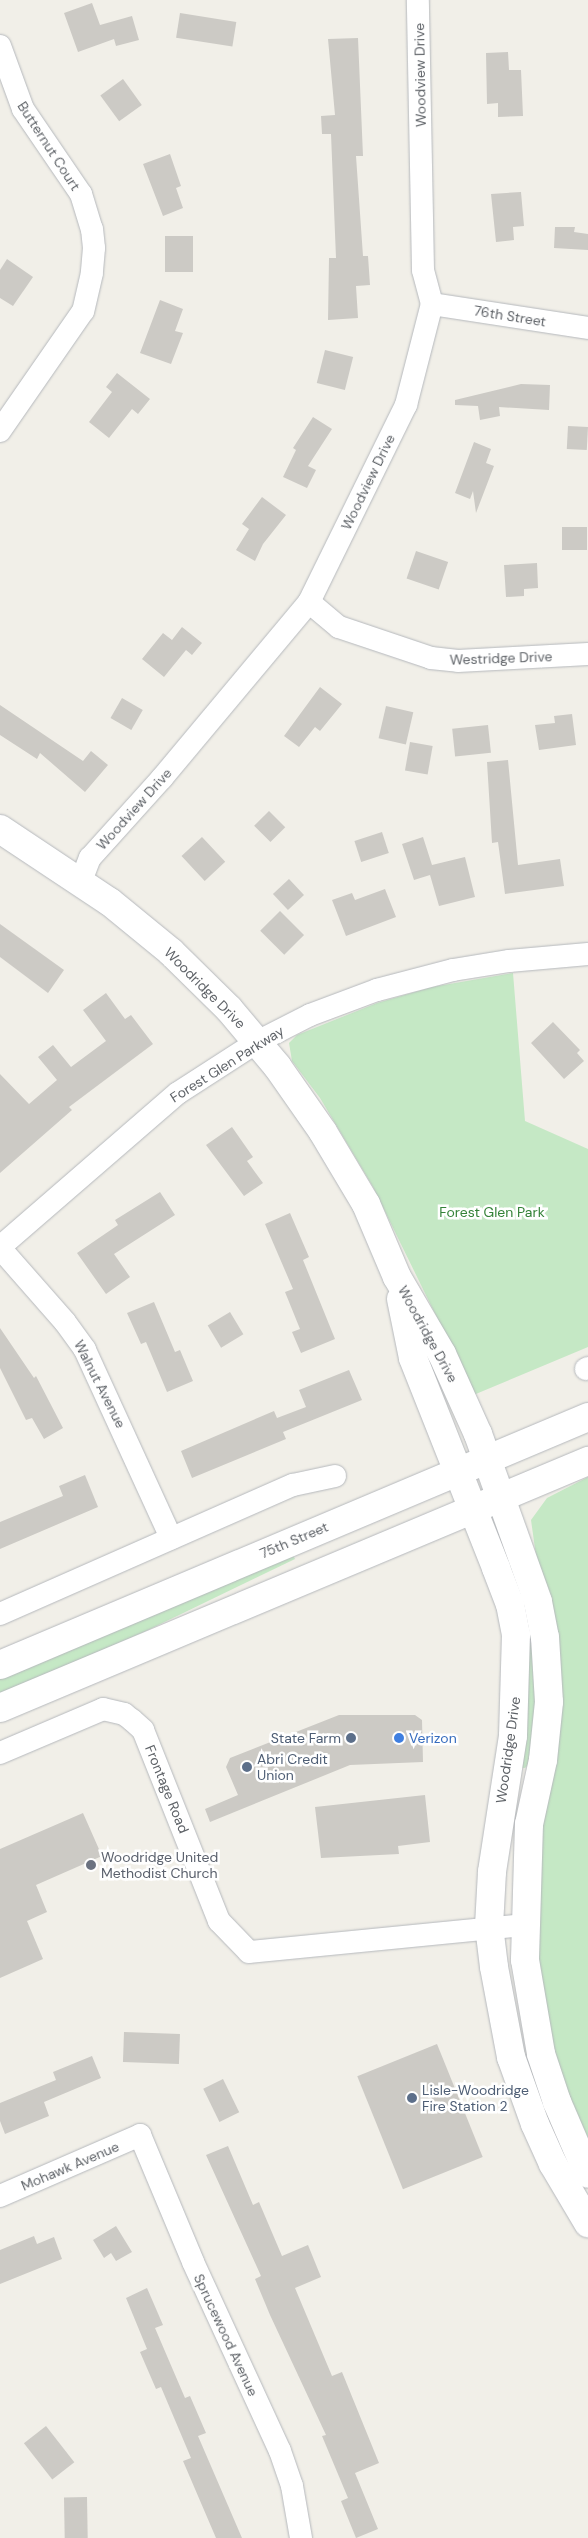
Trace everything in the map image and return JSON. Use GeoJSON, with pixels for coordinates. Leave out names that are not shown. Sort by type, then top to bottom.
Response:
{"type":"FeatureCollection","features":[{"type":"Feature","properties":{"kind":"street","name":"Woodview Drive"},"geometry":{"type":"LineString","coordinates":[[81,881],[90,858],[162,778],[309,602],[406,405],[432,304],[423,270],[418,0]]}},
{"type":"Feature","properties":{"kind":"street","name":"Butternut Court"},"geometry":{"type":"LineString","coordinates":[[0,46],[23,110],[81,194],[92,229],[94,248],[83,311],[0,431]]}},
{"type":"Feature","properties":{"kind":"street","name":"76th Street"},"geometry":{"type":"LineString","coordinates":[[432,304],[588,328]]}},
{"type":"Feature","properties":{"kind":"street","name":"Westridge Drive"},"geometry":{"type":"LineString","coordinates":[[309,602],[339,627],[431,658],[458,661],[588,654]]}},
{"type":"Feature","properties":{"kind":"street","name":"Woodridge Drive"},"geometry":{"type":"LineString","coordinates":[[0,829],[81,881],[171,952],[207,986],[257,1042],[302,1100],[351,1178],[397,1277],[442,1354],[487,1458],[502,1498],[538,1602],[545,1637],[547,1730],[529,1824],[525,1925],[528,1980],[541,2054],[556,2102],[588,2174]]}},
{"type":"Feature","properties":{"kind":"street","name":"Forest Glen Parkway"},"geometry":{"type":"LineString","coordinates":[[0,1248],[155,1111],[257,1042],[333,1006],[416,978],[488,963],[588,954]]}},
{"type":"Feature","properties":{"kind":"street","name":"Walnut Avenue"},"geometry":{"type":"LineString","coordinates":[[0,1248],[65,1322],[86,1350],[171,1538]]}},
{"type":"Feature","properties":{"kind":"street","name":"Woodridge Drive"},"geometry":{"type":"LineString","coordinates":[[397,1277],[413,1358],[510,1604],[518,1652],[513,1736],[497,1827],[489,1926],[499,2002],[511,2057],[553,2164],[588,2223]]}},
{"type":"Feature","properties":{"kind":"street","name":"75th Street"},"geometry":{"type":"LineString","coordinates":[[0,1665],[458,1470],[588,1417]]}},
{"type":"Feature","properties":{"kind":"street"},"geometry":{"type":"LineString","coordinates":[[0,1708],[588,1462]]}},
{"type":"Feature","properties":{"kind":"street"},"geometry":{"type":"LineString","coordinates":[[0,1614],[293,1485],[335,1476]]}},
{"type":"Feature","properties":{"kind":"street","name":"Frontage Road"},"geometry":{"type":"LineString","coordinates":[[0,1753],[103,1709],[124,1714],[132,1720],[143,1730],[220,1920],[249,1952],[489,1926],[525,1925]]}},
{"type":"Feature","properties":{"kind":"street","name":"Mohawk Avenue"},"geometry":{"type":"LineString","coordinates":[[0,2196],[140,2135]]}},
{"type":"Feature","properties":{"kind":"street","name":"Sprucewood Avenue"},"geometry":{"type":"LineString","coordinates":[[140,2135],[193,2262],[280,2451],[292,2486],[302,2538]]}},
{"type":"Feature","properties":{"kind":"green space","name":"Forest Glen Park"},"geometry":{"type":"Polygon","coordinates":[[[513,973],[525,1121],[588,1149],[588,1347],[471,1396],[444,1332],[373,1187],[320,1098],[292,1061],[289,1043],[297,1035],[377,1003],[432,987],[513,973]]]}},
{"type":"Feature","properties":{"kind":"green space"},"geometry":{"type":"Polygon","coordinates":[[[588,1477],[588,2154],[566,2106],[535,1968],[534,1878],[560,1727],[531,1520],[547,1498],[588,1477]]]}},
{"type":"Feature","properties":{"kind":"green space"},"geometry":{"type":"Polygon","coordinates":[[[292,1553],[295,1559],[144,1632],[0,1694],[0,1675],[292,1553]]]}},
{"type":"Feature","properties":{"kind":"green space"},"geometry":{"type":"Polygon","coordinates":[[[520,1598],[541,1690],[528,1765],[525,1768],[522,1768],[520,1598]]]}},
{"type":"Feature","properties":{"kind":"building"},"geometry":{"type":"Polygon","coordinates":[[[92,3],[100,25],[132,16],[139,40],[116,46],[114,39],[78,52],[64,13],[92,3]]]}},
{"type":"Feature","properties":{"kind":"building"},"geometry":{"type":"Polygon","coordinates":[[[180,13],[236,22],[232,47],[176,38],[180,13]]]}},
{"type":"Feature","properties":{"kind":"building"},"geometry":{"type":"Polygon","coordinates":[[[358,38],[363,156],[356,156],[363,256],[368,256],[370,285],[356,286],[358,318],[328,320],[329,258],[336,258],[331,134],[322,134],[321,116],[335,115],[328,39],[358,38]]]}},
{"type":"Feature","properties":{"kind":"building"},"geometry":{"type":"Polygon","coordinates":[[[508,52],[509,70],[521,70],[523,116],[498,117],[498,103],[487,104],[486,53],[508,52]]]}},
{"type":"Feature","properties":{"kind":"building"},"geometry":{"type":"Polygon","coordinates":[[[123,79],[142,105],[119,121],[100,95],[123,79]]]}},
{"type":"Feature","properties":{"kind":"building"},"geometry":{"type":"Polygon","coordinates":[[[170,154],[181,186],[176,188],[183,208],[163,216],[143,164],[170,154]]]}},
{"type":"Feature","properties":{"kind":"building"},"geometry":{"type":"Polygon","coordinates":[[[521,192],[524,226],[513,227],[514,240],[496,242],[491,194],[521,192]]]}},
{"type":"Feature","properties":{"kind":"building"},"geometry":{"type":"Polygon","coordinates":[[[555,227],[575,227],[574,232],[588,234],[588,250],[554,248],[555,227]]]}},
{"type":"Feature","properties":{"kind":"building"},"geometry":{"type":"Polygon","coordinates":[[[165,236],[193,236],[193,272],[165,272],[165,236]]]}},
{"type":"Feature","properties":{"kind":"building"},"geometry":{"type":"Polygon","coordinates":[[[7,259],[33,277],[13,306],[0,298],[0,270],[7,259]]]}},
{"type":"Feature","properties":{"kind":"building"},"geometry":{"type":"Polygon","coordinates":[[[160,300],[183,309],[175,331],[183,333],[171,364],[140,353],[160,300]]]}},
{"type":"Feature","properties":{"kind":"building"},"geometry":{"type":"Polygon","coordinates":[[[325,350],[353,357],[345,390],[317,383],[325,350]]]}},
{"type":"Feature","properties":{"kind":"building"},"geometry":{"type":"Polygon","coordinates":[[[117,373],[150,399],[138,414],[132,409],[109,438],[89,422],[112,392],[106,387],[117,373]]]}},
{"type":"Feature","properties":{"kind":"building"},"geometry":{"type":"Polygon","coordinates":[[[521,384],[550,385],[549,410],[499,407],[500,416],[480,420],[478,406],[455,405],[455,400],[521,384]]]}},
{"type":"Feature","properties":{"kind":"building"},"geometry":{"type":"Polygon","coordinates":[[[313,417],[332,429],[308,466],[316,470],[307,488],[283,477],[296,450],[293,448],[313,417]]]}},
{"type":"Feature","properties":{"kind":"building"},"geometry":{"type":"Polygon","coordinates":[[[568,426],[588,427],[587,450],[567,449],[568,426]]]}},
{"type":"Feature","properties":{"kind":"building"},"geometry":{"type":"Polygon","coordinates":[[[474,442],[491,449],[486,463],[494,466],[476,513],[473,491],[470,499],[455,493],[474,442]]]}},
{"type":"Feature","properties":{"kind":"building"},"geometry":{"type":"Polygon","coordinates":[[[262,497],[286,515],[263,544],[255,561],[236,550],[249,529],[242,524],[262,497]]]}},
{"type":"Feature","properties":{"kind":"building"},"geometry":{"type":"Polygon","coordinates":[[[562,527],[587,527],[587,550],[562,550],[562,527]]]}},
{"type":"Feature","properties":{"kind":"building"},"geometry":{"type":"Polygon","coordinates":[[[416,551],[448,562],[439,589],[407,578],[416,551]]]}},
{"type":"Feature","properties":{"kind":"building"},"geometry":{"type":"Polygon","coordinates":[[[537,563],[538,588],[524,589],[524,596],[506,597],[504,565],[537,563]]]}},
{"type":"Feature","properties":{"kind":"building"},"geometry":{"type":"Polygon","coordinates":[[[182,627],[202,643],[192,655],[186,650],[164,677],[142,659],[163,633],[172,640],[182,627]]]}},
{"type":"Feature","properties":{"kind":"building"},"geometry":{"type":"Polygon","coordinates":[[[320,687],[342,704],[320,731],[315,727],[299,747],[284,736],[320,687]]]}},
{"type":"Feature","properties":{"kind":"building"},"geometry":{"type":"Polygon","coordinates":[[[122,698],[143,710],[131,730],[110,718],[122,698]]]}},
{"type":"Feature","properties":{"kind":"building"},"geometry":{"type":"Polygon","coordinates":[[[0,705],[83,761],[91,751],[108,765],[85,792],[40,753],[37,759],[0,735],[0,705]]]}},
{"type":"Feature","properties":{"kind":"building"},"geometry":{"type":"Polygon","coordinates":[[[386,706],[413,712],[406,744],[379,738],[386,706]]]}},
{"type":"Feature","properties":{"kind":"building"},"geometry":{"type":"Polygon","coordinates":[[[572,714],[576,745],[539,750],[535,725],[555,723],[554,716],[572,714]]]}},
{"type":"Feature","properties":{"kind":"building"},"geometry":{"type":"Polygon","coordinates":[[[488,725],[491,753],[455,757],[452,729],[488,725]]]}},
{"type":"Feature","properties":{"kind":"building"},"geometry":{"type":"Polygon","coordinates":[[[410,742],[433,746],[428,775],[405,771],[410,742]]]}},
{"type":"Feature","properties":{"kind":"building"},"geometry":{"type":"Polygon","coordinates":[[[508,760],[518,865],[560,859],[564,886],[505,894],[498,842],[492,843],[487,762],[508,760]]]}},
{"type":"Feature","properties":{"kind":"building"},"geometry":{"type":"Polygon","coordinates":[[[269,811],[285,827],[270,842],[254,826],[269,811]]]}},
{"type":"Feature","properties":{"kind":"building"},"geometry":{"type":"Polygon","coordinates":[[[382,832],[389,853],[361,862],[354,841],[382,832]]]}},
{"type":"Feature","properties":{"kind":"building"},"geometry":{"type":"Polygon","coordinates":[[[202,837],[225,862],[205,881],[182,856],[202,837]]]}},
{"type":"Feature","properties":{"kind":"building"},"geometry":{"type":"Polygon","coordinates":[[[423,837],[432,865],[465,857],[475,897],[439,906],[430,875],[414,880],[402,844],[423,837]]]}},
{"type":"Feature","properties":{"kind":"building"},"geometry":{"type":"Polygon","coordinates":[[[289,879],[304,895],[288,910],[273,894],[289,879]]]}},
{"type":"Feature","properties":{"kind":"building"},"geometry":{"type":"Polygon","coordinates":[[[385,889],[396,917],[346,936],[332,900],[352,893],[355,900],[385,889]]]}},
{"type":"Feature","properties":{"kind":"building"},"geometry":{"type":"Polygon","coordinates":[[[280,911],[304,935],[284,955],[260,931],[280,911]]]}},
{"type":"Feature","properties":{"kind":"building"},"geometry":{"type":"Polygon","coordinates":[[[0,924],[64,970],[48,993],[0,957],[0,924]]]}},
{"type":"Feature","properties":{"kind":"building"},"geometry":{"type":"Polygon","coordinates":[[[106,993],[125,1019],[131,1015],[153,1044],[69,1107],[72,1110],[0,1173],[0,1074],[29,1104],[57,1080],[38,1057],[53,1045],[71,1067],[106,1041],[83,1010],[106,993]]]}},
{"type":"Feature","properties":{"kind":"building"},"geometry":{"type":"Polygon","coordinates":[[[553,1022],[580,1050],[577,1053],[584,1061],[564,1079],[531,1043],[553,1022]]]}},
{"type":"Feature","properties":{"kind":"building"},"geometry":{"type":"Polygon","coordinates":[[[232,1127],[253,1157],[247,1161],[263,1183],[244,1196],[206,1145],[232,1127]]]}},
{"type":"Feature","properties":{"kind":"building"},"geometry":{"type":"Polygon","coordinates":[[[160,1192],[175,1215],[114,1254],[130,1277],[106,1294],[77,1253],[118,1225],[115,1220],[160,1192]]]}},
{"type":"Feature","properties":{"kind":"building"},"geometry":{"type":"Polygon","coordinates":[[[290,1213],[309,1257],[303,1260],[335,1339],[301,1353],[292,1332],[300,1329],[285,1292],[293,1289],[265,1224],[290,1213]]]}},
{"type":"Feature","properties":{"kind":"building"},"geometry":{"type":"Polygon","coordinates":[[[154,1302],[175,1352],[180,1350],[193,1381],[167,1392],[146,1342],[141,1344],[127,1313],[154,1302]]]}},
{"type":"Feature","properties":{"kind":"building"},"geometry":{"type":"Polygon","coordinates":[[[230,1312],[243,1334],[221,1348],[208,1325],[230,1312]]]}},
{"type":"Feature","properties":{"kind":"building"},"geometry":{"type":"Polygon","coordinates":[[[0,1328],[34,1378],[36,1376],[63,1428],[44,1439],[32,1418],[26,1420],[0,1368],[0,1328]]]}},
{"type":"Feature","properties":{"kind":"building"},"geometry":{"type":"Polygon","coordinates":[[[349,1370],[362,1400],[283,1432],[286,1439],[192,1478],[181,1451],[274,1411],[277,1418],[306,1407],[299,1390],[349,1370]]]}},
{"type":"Feature","properties":{"kind":"building"},"geometry":{"type":"Polygon","coordinates":[[[85,1475],[98,1507],[0,1549],[0,1522],[63,1496],[59,1486],[85,1475]]]}},
{"type":"Feature","properties":{"kind":"building"},"geometry":{"type":"Polygon","coordinates":[[[339,1715],[415,1715],[422,1720],[423,1762],[350,1765],[210,1822],[205,1809],[238,1795],[226,1767],[230,1758],[339,1715]]]}},
{"type":"Feature","properties":{"kind":"building"},"geometry":{"type":"Polygon","coordinates":[[[425,1795],[430,1842],[398,1846],[399,1854],[321,1858],[315,1807],[425,1795]]]}},
{"type":"Feature","properties":{"kind":"building","name":"Woodridge United Methodist Church"},"geometry":{"type":"Polygon","coordinates":[[[83,1813],[102,1856],[36,1885],[47,1912],[27,1921],[43,1959],[0,1978],[0,1849],[83,1813]]]}},
{"type":"Feature","properties":{"kind":"building"},"geometry":{"type":"Polygon","coordinates":[[[124,2032],[180,2034],[179,2064],[123,2062],[124,2032]]]}},
{"type":"Feature","properties":{"kind":"building","name":"Lisle-Woodridge Fire Station 2"},"geometry":{"type":"Polygon","coordinates":[[[437,2044],[483,2157],[403,2189],[357,2076],[437,2044]]]}},
{"type":"Feature","properties":{"kind":"building"},"geometry":{"type":"Polygon","coordinates":[[[92,2056],[101,2078],[44,2102],[49,2116],[5,2134],[0,2121],[0,2103],[56,2080],[53,2072],[92,2056]]]}},
{"type":"Feature","properties":{"kind":"building"},"geometry":{"type":"Polygon","coordinates":[[[223,2079],[239,2112],[219,2122],[203,2089],[223,2079]]]}},
{"type":"Feature","properties":{"kind":"building"},"geometry":{"type":"Polygon","coordinates":[[[228,2146],[253,2205],[259,2202],[282,2256],[308,2245],[321,2277],[295,2288],[332,2376],[342,2372],[379,2463],[355,2473],[378,2529],[356,2538],[341,2501],[348,2498],[322,2436],[326,2435],[270,2315],[255,2279],[261,2276],[206,2155],[228,2146]]]}},
{"type":"Feature","properties":{"kind":"building"},"geometry":{"type":"Polygon","coordinates":[[[116,2226],[132,2252],[116,2261],[111,2253],[104,2258],[93,2240],[116,2226]]]}},
{"type":"Feature","properties":{"kind":"building"},"geometry":{"type":"Polygon","coordinates":[[[34,2236],[37,2244],[54,2237],[62,2259],[0,2284],[0,2250],[34,2236]]]}},
{"type":"Feature","properties":{"kind":"building"},"geometry":{"type":"Polygon","coordinates":[[[147,2288],[163,2325],[155,2328],[185,2398],[190,2396],[206,2433],[198,2436],[242,2538],[216,2538],[183,2461],[191,2458],[161,2387],[156,2389],[140,2352],[147,2349],[126,2298],[147,2288]]]}},
{"type":"Feature","properties":{"kind":"building"},"geometry":{"type":"Polygon","coordinates":[[[46,2426],[74,2462],[52,2479],[24,2443],[46,2426]]]}},
{"type":"Feature","properties":{"kind":"building"},"geometry":{"type":"Polygon","coordinates":[[[64,2497],[87,2497],[88,2538],[65,2538],[64,2497]]]}},
{"type":"Feature","properties":{"kind":"place","name":"State Farm"},"geometry":{"type":"Point","coordinates":[351,1738]}},
{"type":"Feature","properties":{"kind":"place","name":"Verizon"},"geometry":{"type":"Point","coordinates":[399,1738]}},
{"type":"Feature","properties":{"kind":"place","name":"Abri Credit Union"},"geometry":{"type":"Point","coordinates":[247,1767]}},
{"type":"Feature","properties":{"kind":"place","name":"Woodridge United Methodist Church"},"geometry":{"type":"Point","coordinates":[91,1865]}},
{"type":"Feature","properties":{"kind":"place","name":"Lisle-Woodridge Fire Station 2"},"geometry":{"type":"Point","coordinates":[412,2098]}}]}
